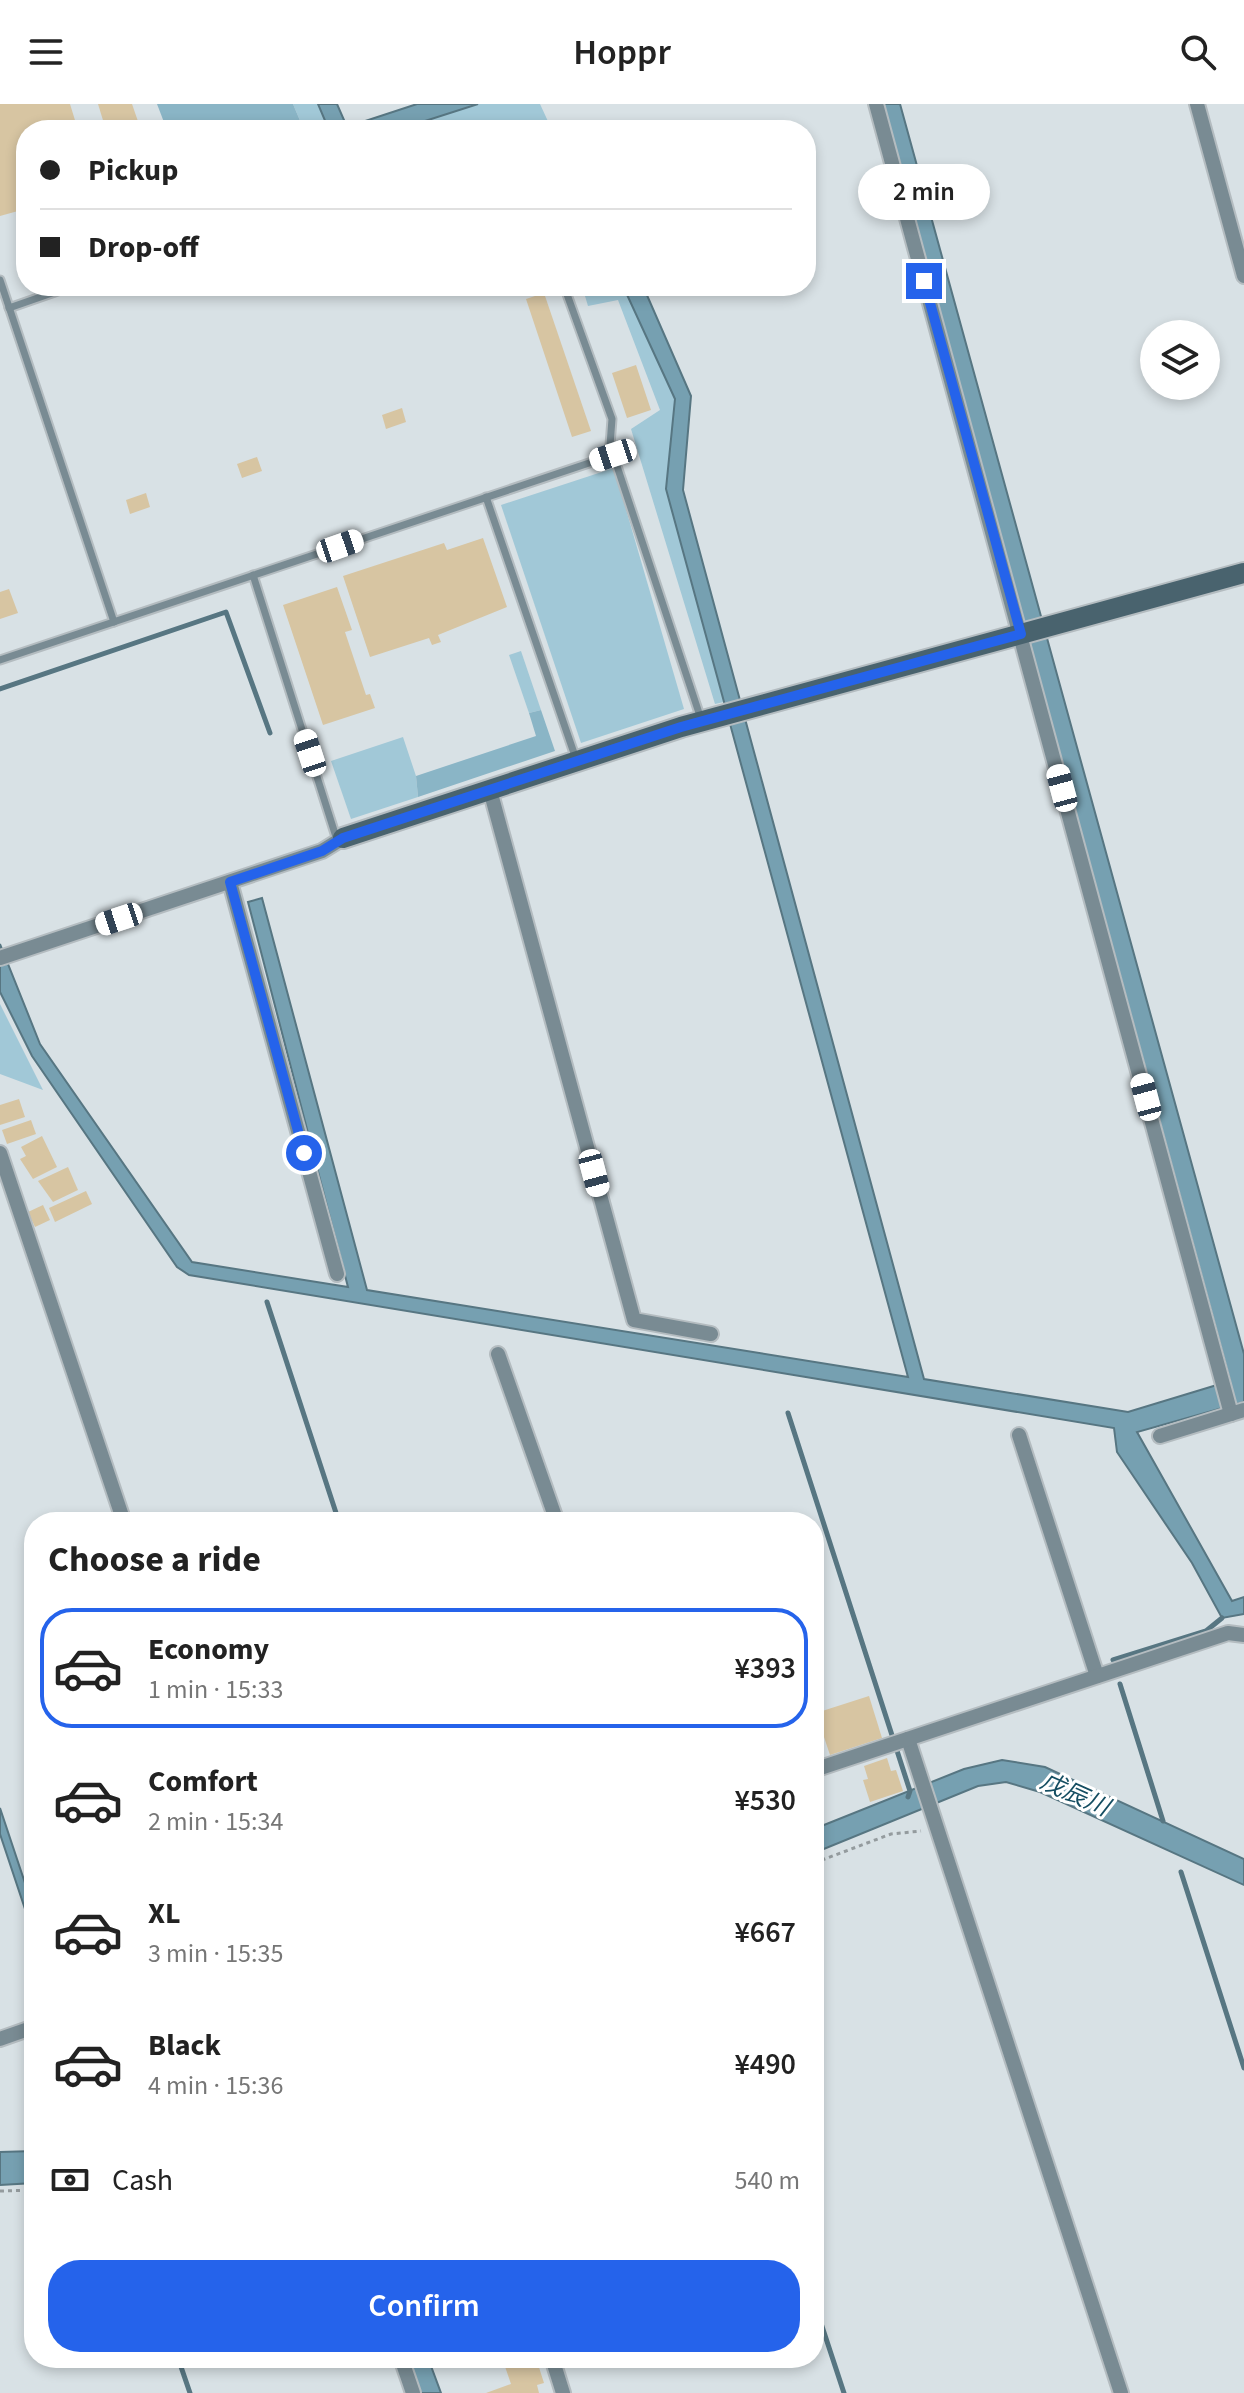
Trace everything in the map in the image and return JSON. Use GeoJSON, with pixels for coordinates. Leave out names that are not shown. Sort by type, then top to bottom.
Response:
{"type":"FeatureCollection","features":[{"type":"Feature","properties":{"kind":"street"},"geometry":{"type":"LineString","coordinates":[[876,104],[1221,1375],[1238,1412],[1160,1436]]}},
{"type":"Feature","properties":{"kind":"street"},"geometry":{"type":"LineString","coordinates":[[1197,104],[1244,276]]}},
{"type":"Feature","properties":{"kind":"street"},"geometry":{"type":"LineString","coordinates":[[4,957],[322,851],[341,840],[724,714],[1244,573]]}},
{"type":"Feature","properties":{"kind":"street"},"geometry":{"type":"LineString","coordinates":[[490,790],[634,1320],[711,1334]]}},
{"type":"Feature","properties":{"kind":"street"},"geometry":{"type":"LineString","coordinates":[[230,882],[337,1274]]}},
{"type":"Feature","properties":{"kind":"street"},"geometry":{"type":"LineString","coordinates":[[0,1153],[121,1512]]}},
{"type":"Feature","properties":{"kind":"street"},"geometry":{"type":"LineString","coordinates":[[498,1354],[553,1512]]}},
{"type":"Feature","properties":{"kind":"street"},"geometry":{"type":"LineString","coordinates":[[1019,1435],[1097,1676]]}},
{"type":"Feature","properties":{"kind":"street"},"geometry":{"type":"LineString","coordinates":[[824,1767],[1228,1633],[1244,1635]]}},
{"type":"Feature","properties":{"kind":"street"},"geometry":{"type":"LineString","coordinates":[[899,1742],[920,1777],[1121,2393]]}},
{"type":"Feature","properties":{"kind":"street"},"geometry":{"type":"LineString","coordinates":[[0,2039],[24,2031]]}},
{"type":"Feature","properties":{"kind":"street"},"geometry":{"type":"LineString","coordinates":[[404,2368],[413,2393]]}},
{"type":"Feature","properties":{"kind":"street"},"geometry":{"type":"LineString","coordinates":[[555,2368],[563,2393]]}},
{"type":"Feature","properties":{"kind":"lane"},"geometry":{"type":"LineString","coordinates":[[0,280],[114,622]]}},
{"type":"Feature","properties":{"kind":"lane"},"geometry":{"type":"LineString","coordinates":[[9,308],[43,296]]}},
{"type":"Feature","properties":{"kind":"lane"},"geometry":{"type":"LineString","coordinates":[[568,296],[612,419],[610,445],[702,721]]}},
{"type":"Feature","properties":{"kind":"lane"},"geometry":{"type":"LineString","coordinates":[[0,660],[613,455]]}},
{"type":"Feature","properties":{"kind":"lane"},"geometry":{"type":"LineString","coordinates":[[486,497],[577,761]]}},
{"type":"Feature","properties":{"kind":"lane"},"geometry":{"type":"LineString","coordinates":[[253,575],[341,840]]}},
{"type":"Feature","properties":{"kind":"path"},"geometry":{"type":"LineString","coordinates":[[824,1859],[891,1834],[935,1822]]}},
{"type":"Feature","properties":{"kind":"path"},"geometry":{"type":"LineString","coordinates":[[0,2191],[24,2190]]}},
{"type":"Feature","properties":{"kind":"shaded area"},"geometry":{"type":"Polygon","coordinates":[[[157,104],[293,104],[300,120],[163,120],[157,104]]]}},
{"type":"Feature","properties":{"kind":"shaded area"},"geometry":{"type":"Polygon","coordinates":[[[293,104],[318,104],[325,120],[300,120],[293,104]]]}},
{"type":"Feature","properties":{"kind":"shaded area"},"geometry":{"type":"Polygon","coordinates":[[[478,104],[540,104],[547,120],[428,120],[478,104]]]}},
{"type":"Feature","properties":{"kind":"shaded area"},"geometry":{"type":"Polygon","coordinates":[[[585,296],[628,296],[675,399],[666,489],[724,702],[715,704],[631,429],[660,410],[618,300],[588,306],[585,296]]]}},
{"type":"Feature","properties":{"kind":"shaded area"},"geometry":{"type":"Polygon","coordinates":[[[614,468],[684,709],[581,743],[501,505],[614,468]]]}},
{"type":"Feature","properties":{"kind":"shaded area"},"geometry":{"type":"Polygon","coordinates":[[[521,651],[541,710],[529,713],[509,655],[521,651]]]}},
{"type":"Feature","properties":{"kind":"shaded area"},"geometry":{"type":"Polygon","coordinates":[[[541,710],[555,751],[418,797],[416,776],[536,736],[529,713],[541,710]]]}},
{"type":"Feature","properties":{"kind":"shaded area"},"geometry":{"type":"Polygon","coordinates":[[[403,737],[416,776],[418,797],[351,819],[331,761],[403,737]]]}},
{"type":"Feature","properties":{"kind":"shaded area"},"geometry":{"type":"Polygon","coordinates":[[[0,1004],[43,1090],[0,1074],[0,1004]]]}},
{"type":"Feature","properties":{"kind":"water"},"geometry":{"type":"Polygon","coordinates":[[[318,104],[337,104],[344,120],[325,120],[318,104]]]}},
{"type":"Feature","properties":{"kind":"water"},"geometry":{"type":"Polygon","coordinates":[[[417,104],[478,104],[428,120],[368,120],[417,104]]]}},
{"type":"Feature","properties":{"kind":"water"},"geometry":{"type":"Polygon","coordinates":[[[883,104],[900,104],[1244,1354],[1244,1402],[1137,1432],[1232,1601],[1244,1597],[1244,1614],[1222,1618],[1192,1563],[1117,1452],[1114,1428],[189,1275],[177,1267],[32,1056],[0,992],[0,944],[40,1044],[192,1262],[348,1287],[248,902],[262,898],[367,1290],[908,1377],[666,489],[675,399],[628,296],[647,296],[691,396],[683,490],[924,1379],[1128,1412],[1230,1381],[883,104]]]}},
{"type":"Feature","properties":{"kind":"water","name":"戊辰川"},"geometry":{"type":"Polygon","coordinates":[[[1002,1760],[1045,1767],[1244,1859],[1244,1885],[1040,1792],[1006,1782],[978,1786],[824,1849],[824,1825],[964,1769],[1002,1760]]]}},
{"type":"Feature","properties":{"kind":"water"},"geometry":{"type":"Polygon","coordinates":[[[0,1808],[24,1880],[24,1906],[0,1834],[0,1808]]]}},
{"type":"Feature","properties":{"kind":"water"},"geometry":{"type":"Polygon","coordinates":[[[24,2151],[24,2184],[0,2185],[0,2152],[24,2151]]]}},
{"type":"Feature","properties":{"kind":"water"},"geometry":{"type":"Polygon","coordinates":[[[410,2368],[432,2368],[441,2393],[419,2393],[410,2368]]]}},
{"type":"Feature","properties":{"kind":"building"},"geometry":{"type":"Polygon","coordinates":[[[0,104],[70,104],[75,120],[16,120],[16,212],[0,216],[0,104]]]}},
{"type":"Feature","properties":{"kind":"building"},"geometry":{"type":"Polygon","coordinates":[[[98,104],[132,104],[138,120],[103,120],[98,104]]]}},
{"type":"Feature","properties":{"kind":"building"},"geometry":{"type":"Polygon","coordinates":[[[545,296],[591,431],[572,437],[526,299],[545,296]]]}},
{"type":"Feature","properties":{"kind":"building"},"geometry":{"type":"Polygon","coordinates":[[[636,365],[651,410],[627,418],[612,373],[636,365]]]}},
{"type":"Feature","properties":{"kind":"building"},"geometry":{"type":"Polygon","coordinates":[[[402,408],[406,422],[386,429],[382,415],[402,408]]]}},
{"type":"Feature","properties":{"kind":"building"},"geometry":{"type":"Polygon","coordinates":[[[257,457],[262,471],[242,478],[237,464],[257,457]]]}},
{"type":"Feature","properties":{"kind":"building"},"geometry":{"type":"Polygon","coordinates":[[[146,493],[150,507],[130,514],[126,500],[146,493]]]}},
{"type":"Feature","properties":{"kind":"building"},"geometry":{"type":"Polygon","coordinates":[[[483,538],[507,607],[438,635],[441,642],[432,645],[429,638],[370,657],[343,576],[444,543],[447,550],[483,538]]]}},
{"type":"Feature","properties":{"kind":"building"},"geometry":{"type":"Polygon","coordinates":[[[337,587],[352,630],[345,632],[366,695],[370,694],[375,708],[323,725],[283,605],[337,587]]]}},
{"type":"Feature","properties":{"kind":"building"},"geometry":{"type":"Polygon","coordinates":[[[9,589],[18,613],[0,619],[0,592],[9,589]]]}},
{"type":"Feature","properties":{"kind":"building"},"geometry":{"type":"Polygon","coordinates":[[[19,1099],[25,1117],[0,1125],[0,1105],[19,1099]]]}},
{"type":"Feature","properties":{"kind":"building"},"geometry":{"type":"Polygon","coordinates":[[[31,1120],[36,1134],[7,1144],[2,1130],[31,1120]]]}},
{"type":"Feature","properties":{"kind":"building"},"geometry":{"type":"Polygon","coordinates":[[[42,1136],[57,1167],[33,1179],[20,1159],[26,1156],[21,1147],[42,1136]]]}},
{"type":"Feature","properties":{"kind":"building"},"geometry":{"type":"Polygon","coordinates":[[[68,1167],[78,1190],[53,1202],[38,1181],[68,1167]]]}},
{"type":"Feature","properties":{"kind":"building"},"geometry":{"type":"Polygon","coordinates":[[[86,1191],[92,1204],[55,1222],[49,1208],[86,1191]]]}},
{"type":"Feature","properties":{"kind":"building"},"geometry":{"type":"Polygon","coordinates":[[[43,1205],[50,1220],[35,1227],[28,1212],[43,1205]]]}},
{"type":"Feature","properties":{"kind":"building"},"geometry":{"type":"Polygon","coordinates":[[[869,1696],[882,1738],[830,1755],[824,1737],[824,1710],[869,1696]]]}},
{"type":"Feature","properties":{"kind":"building"},"geometry":{"type":"Polygon","coordinates":[[[887,1758],[891,1771],[896,1770],[903,1791],[870,1802],[863,1780],[868,1779],[864,1766],[887,1758]]]}},
{"type":"Feature","properties":{"kind":"building"},"geometry":{"type":"Polygon","coordinates":[[[505,2368],[539,2368],[544,2383],[537,2385],[539,2393],[486,2393],[511,2384],[505,2368]]]}},
{"type":"Feature","properties":{"kind":"waterway"},"geometry":{"type":"LineString","coordinates":[[0,689],[226,612],[270,733]]}},
{"type":"Feature","properties":{"kind":"waterway"},"geometry":{"type":"LineString","coordinates":[[267,1302],[336,1512]]}},
{"type":"Feature","properties":{"kind":"waterway"},"geometry":{"type":"LineString","coordinates":[[788,1413],[820,1512]]}},
{"type":"Feature","properties":{"kind":"waterway"},"geometry":{"type":"LineString","coordinates":[[824,1525],[910,1791],[908,1797]]}},
{"type":"Feature","properties":{"kind":"waterway"},"geometry":{"type":"LineString","coordinates":[[1113,1660],[1206,1631],[1222,1618]]}},
{"type":"Feature","properties":{"kind":"waterway"},"geometry":{"type":"LineString","coordinates":[[1120,1684],[1163,1821]]}},
{"type":"Feature","properties":{"kind":"waterway"},"geometry":{"type":"LineString","coordinates":[[1181,1872],[1244,2068]]}},
{"type":"Feature","properties":{"kind":"waterway"},"geometry":{"type":"LineString","coordinates":[[824,2332],[844,2393]]}},
{"type":"Feature","properties":{"kind":"waterway"},"geometry":{"type":"LineString","coordinates":[[181,2368],[190,2393]]}},
{"type":"Feature","properties":{"kind":"route"},"geometry":{"type":"LineString","coordinates":[[304,1153],[230,882],[322,851],[343,838],[681,727],[1021,634],[924,281]]}}]}
